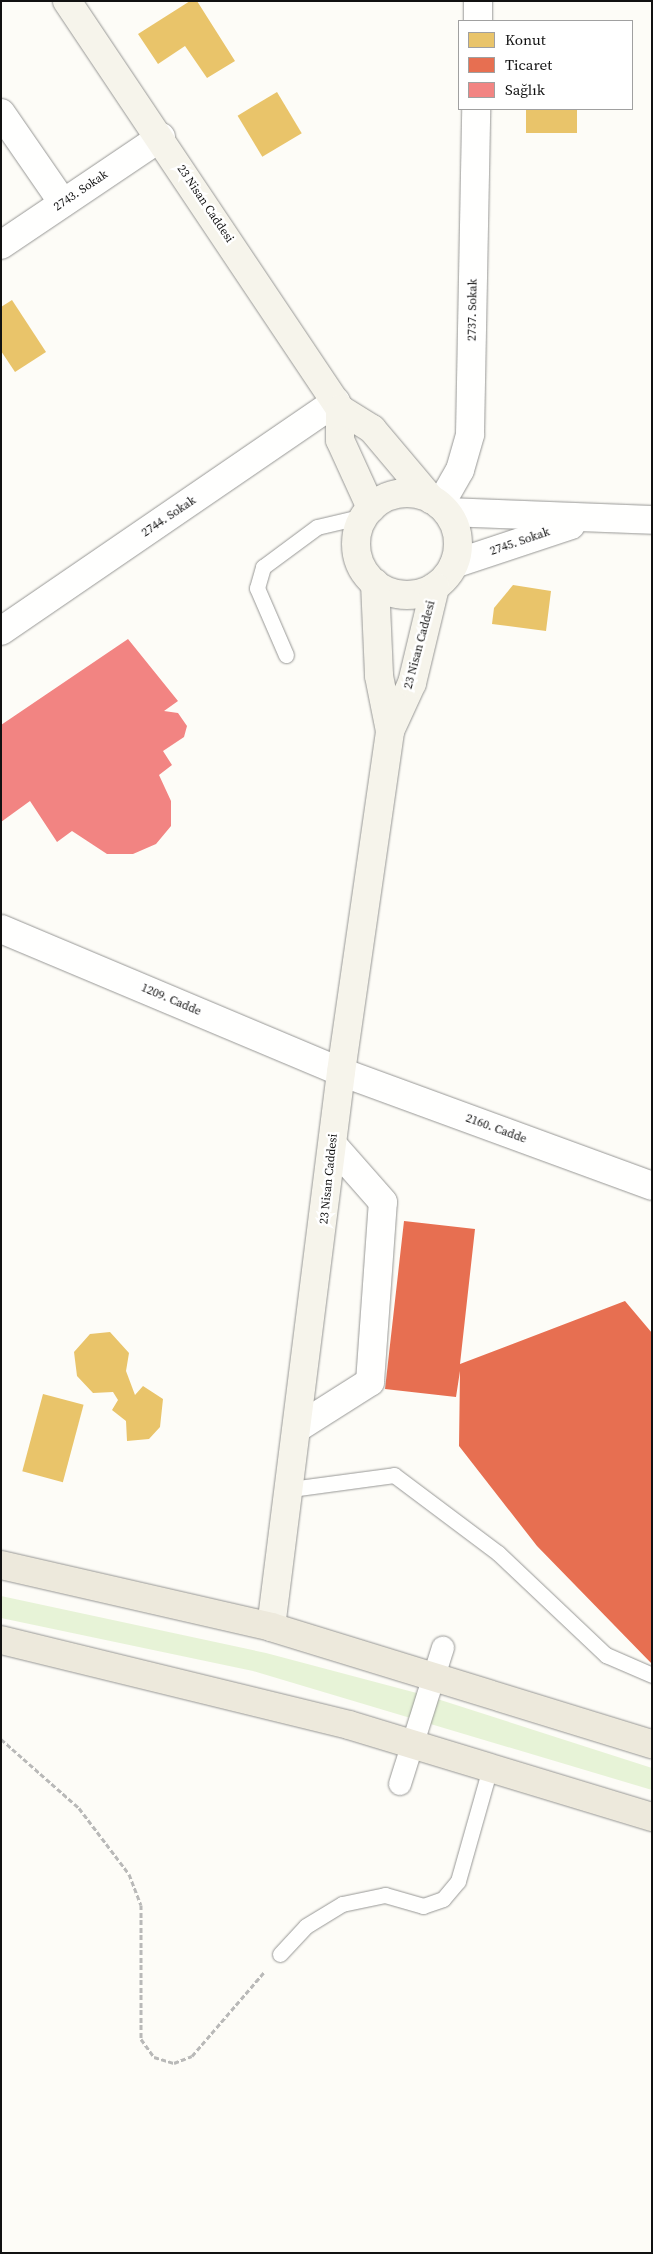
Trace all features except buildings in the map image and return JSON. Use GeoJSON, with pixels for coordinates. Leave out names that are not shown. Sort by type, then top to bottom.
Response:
{"type":"FeatureCollection","features":[{"type":"Feature","properties":{"kind":"main road","name":"23 Nisan Caddesi"},"geometry":{"type":"LineString","coordinates":[[67,1],[161,137],[338,405]]}},
{"type":"Feature","properties":{"kind":"main road"},"geometry":{"type":"LineString","coordinates":[[338,405],[372,429],[439,505],[458,538],[454,564],[435,587],[404,594],[375,583],[358,556],[358,530],[368,512],[401,493],[439,505]]}},
{"type":"Feature","properties":{"kind":"main road"},"geometry":{"type":"LineString","coordinates":[[338,405],[340,440],[368,512]]}},
{"type":"Feature","properties":{"kind":"main road","name":"23 Nisan Caddesi"},"geometry":{"type":"LineString","coordinates":[[375,583],[379,676],[390,731]]}},
{"type":"Feature","properties":{"kind":"main road","name":"23 Nisan Caddesi"},"geometry":{"type":"LineString","coordinates":[[271,1627],[299,1427],[340,1072],[390,731],[412,683],[435,587]]}},
{"type":"Feature","properties":{"kind":"main road"},"geometry":{"type":"LineString","coordinates":[[1,1564],[271,1627],[435,1674],[652,1744]]}},
{"type":"Feature","properties":{"kind":"main road"},"geometry":{"type":"LineString","coordinates":[[1,1640],[350,1725],[412,1746],[652,1817]]}},
{"type":"Feature","properties":{"kind":"street"},"geometry":{"type":"LineString","coordinates":[[478,1],[478,20]]}},
{"type":"Feature","properties":{"kind":"street","name":"2737. Sokak"},"geometry":{"type":"LineString","coordinates":[[439,505],[460,470],[470,434],[476,110]]}},
{"type":"Feature","properties":{"kind":"street"},"geometry":{"type":"LineString","coordinates":[[1,114],[63,203]]}},
{"type":"Feature","properties":{"kind":"street","name":"2743. Sokak"},"geometry":{"type":"LineString","coordinates":[[1,245],[161,137]]}},
{"type":"Feature","properties":{"kind":"street","name":"2744. Sokak"},"geometry":{"type":"LineString","coordinates":[[1,631],[338,405]]}},
{"type":"Feature","properties":{"kind":"street","name":"2745. Sokak"},"geometry":{"type":"LineString","coordinates":[[439,505],[586,520],[652,520]]}},
{"type":"Feature","properties":{"kind":"street","name":"2745. Sokak"},"geometry":{"type":"LineString","coordinates":[[454,564],[586,520]]}},
{"type":"Feature","properties":{"kind":"street","name":"1209. Cadde"},"geometry":{"type":"LineString","coordinates":[[1,929],[340,1072]]}},
{"type":"Feature","properties":{"kind":"street","name":"2160. Cadde"},"geometry":{"type":"LineString","coordinates":[[340,1072],[652,1186]]}},
{"type":"Feature","properties":{"kind":"street"},"geometry":{"type":"LineString","coordinates":[[299,1427],[370,1382],[383,1202],[333,1145]]}},
{"type":"Feature","properties":{"kind":"street"},"geometry":{"type":"LineString","coordinates":[[400,1784],[443,1648]]}},
{"type":"Feature","properties":{"kind":"lane"},"geometry":{"type":"LineString","coordinates":[[286,655],[258,588],[263,567],[317,528],[368,512]]}},
{"type":"Feature","properties":{"kind":"lane"},"geometry":{"type":"LineString","coordinates":[[291,1489],[394,1475],[498,1554],[606,1655],[652,1675]]}},
{"type":"Feature","properties":{"kind":"lane"},"geometry":{"type":"LineString","coordinates":[[280,1954],[306,1926],[342,1904],[385,1895],[423,1906],[443,1899],[458,1880],[490,1768]]}},
{"type":"Feature","properties":{"kind":"path"},"geometry":{"type":"LineString","coordinates":[[1,1739],[79,1808],[129,1874],[141,1905],[140,2038],[154,2057],[174,2063],[192,2056],[280,1954]]}},
{"type":"Feature","properties":{"kind":"green space"},"geometry":{"type":"Polygon","coordinates":[[[1,1596],[266,1653],[428,1696],[652,1768],[652,1790],[253,1671],[1,1618],[1,1596]]]}}]}
